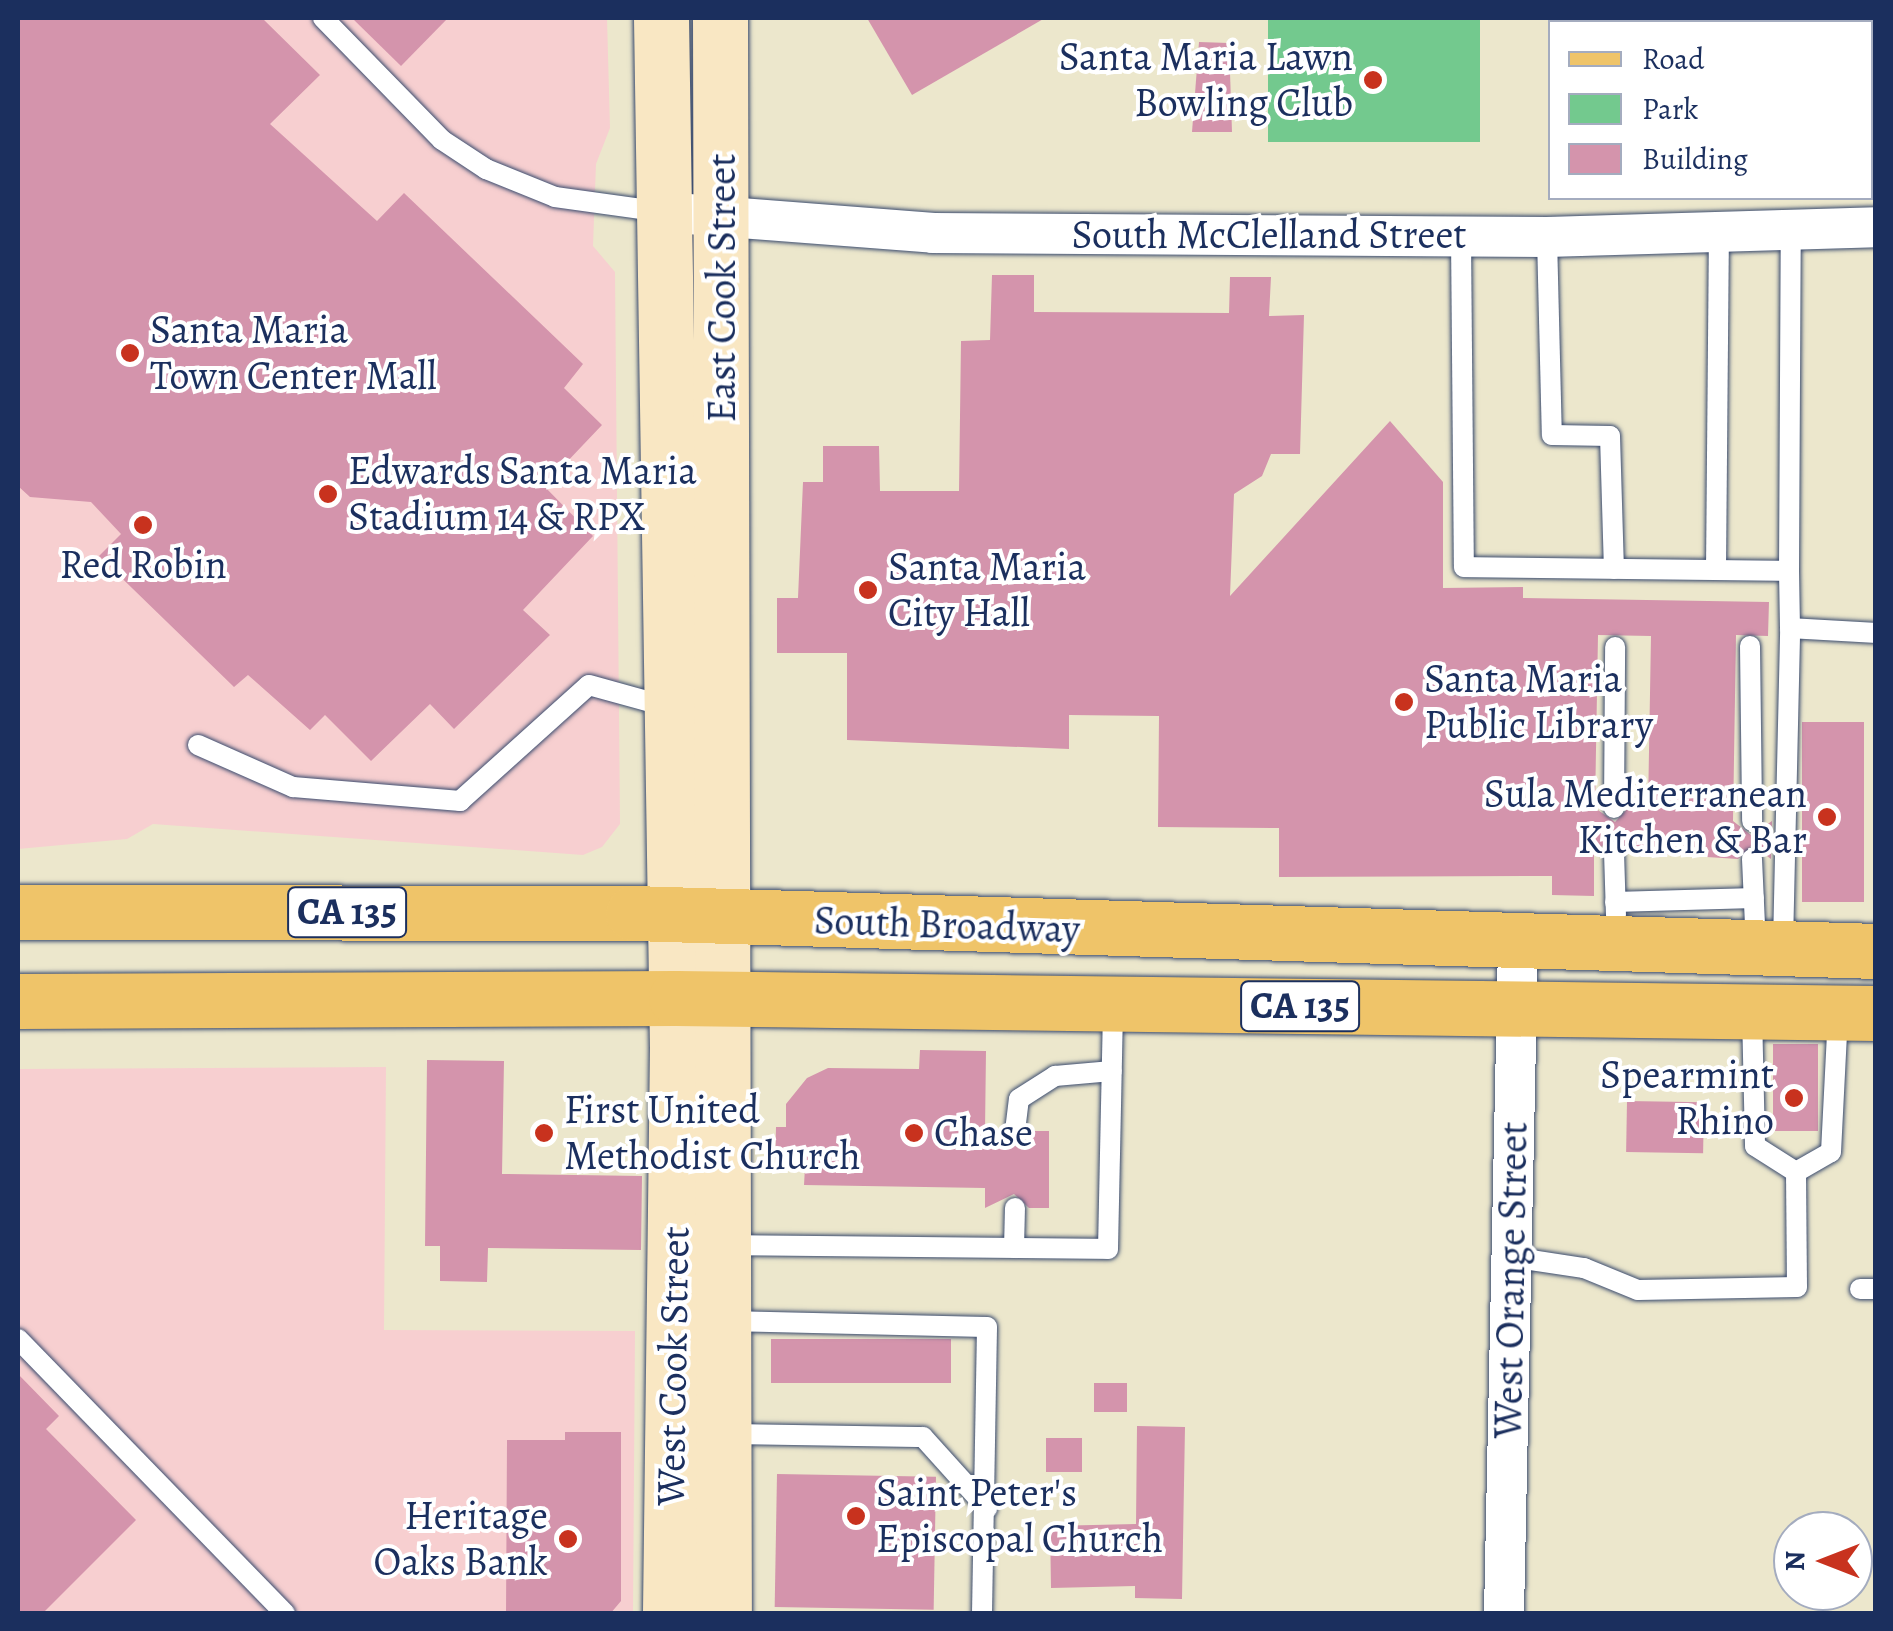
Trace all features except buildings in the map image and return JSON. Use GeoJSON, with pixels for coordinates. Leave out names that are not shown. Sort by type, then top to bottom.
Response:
{"type":"FeatureCollection","features":[{"type":"Feature","properties":{"kind":"main road","name":"South Broadway"},"geometry":{"type":"LineString","coordinates":[[18,912],[700,916],[1518,946],[1616,925],[1764,932],[1876,951]]}},
{"type":"Feature","properties":{"kind":"main road","name":"South Broadway"},"geometry":{"type":"LineString","coordinates":[[18,1001],[700,998],[1857,1012]]}},
{"type":"Feature","properties":{"kind":"street","name":"East Cook Street"},"geometry":{"type":"LineString","coordinates":[[660,18],[672,708],[700,916]]}},
{"type":"Feature","properties":{"kind":"street","name":"East Cook Street"},"geometry":{"type":"LineString","coordinates":[[700,916],[722,223],[720,18]]}},
{"type":"Feature","properties":{"kind":"street","name":"South McClelland Street"},"geometry":{"type":"LineString","coordinates":[[662,212],[722,223],[1547,237],[1719,225],[1876,226]]}},
{"type":"Feature","properties":{"kind":"street"},"geometry":{"type":"LineString","coordinates":[[700,916],[700,998]]}},
{"type":"Feature","properties":{"kind":"street","name":"West Orange Street"},"geometry":{"type":"LineString","coordinates":[[1504,1614],[1518,946]]}},
{"type":"Feature","properties":{"kind":"street","name":"West Cook Street"},"geometry":{"type":"LineString","coordinates":[[700,998],[724,1244],[724,1614]]}},
{"type":"Feature","properties":{"kind":"street","name":"West Cook Street"},"geometry":{"type":"LineString","coordinates":[[670,1614],[700,998]]}},
{"type":"Feature","properties":{"kind":"lane"},"geometry":{"type":"LineString","coordinates":[[322,18],[442,140],[486,169],[555,197],[662,212]]}},
{"type":"Feature","properties":{"kind":"lane"},"geometry":{"type":"LineString","coordinates":[[1716,570],[1719,225]]}},
{"type":"Feature","properties":{"kind":"lane"},"geometry":{"type":"LineString","coordinates":[[1764,932],[1790,628],[1791,225]]}},
{"type":"Feature","properties":{"kind":"lane"},"geometry":{"type":"LineString","coordinates":[[1461,236],[1464,567],[1789,571]]}},
{"type":"Feature","properties":{"kind":"lane"},"geometry":{"type":"LineString","coordinates":[[1547,237],[1552,435],[1610,436],[1614,568]]}},
{"type":"Feature","properties":{"kind":"lane"},"geometry":{"type":"LineString","coordinates":[[1790,628],[1876,633]]}},
{"type":"Feature","properties":{"kind":"lane"},"geometry":{"type":"LineString","coordinates":[[1614,808],[1615,646]]}},
{"type":"Feature","properties":{"kind":"lane"},"geometry":{"type":"LineString","coordinates":[[1750,646],[1752,822]]}},
{"type":"Feature","properties":{"kind":"lane"},"geometry":{"type":"LineString","coordinates":[[198,745],[294,787],[460,801],[589,685],[672,708]]}},
{"type":"Feature","properties":{"kind":"lane"},"geometry":{"type":"LineString","coordinates":[[1614,852],[1616,925]]}},
{"type":"Feature","properties":{"kind":"lane"},"geometry":{"type":"LineString","coordinates":[[1752,859],[1764,932]]}},
{"type":"Feature","properties":{"kind":"lane"},"geometry":{"type":"LineString","coordinates":[[724,1244],[1108,1249],[1114,1003]]}},
{"type":"Feature","properties":{"kind":"lane"},"geometry":{"type":"LineString","coordinates":[[1752,1011],[1755,1146],[1796,1172]]}},
{"type":"Feature","properties":{"kind":"lane"},"geometry":{"type":"LineString","coordinates":[[1796,1172],[1830,1152],[1857,1012]]}},
{"type":"Feature","properties":{"kind":"lane"},"geometry":{"type":"LineString","coordinates":[[1015,1132],[1019,1099],[1056,1076],[1112,1071]]}},
{"type":"Feature","properties":{"kind":"lane"},"geometry":{"type":"LineString","coordinates":[[1512,1257],[1584,1268],[1638,1290],[1797,1287],[1796,1172]]}},
{"type":"Feature","properties":{"kind":"lane"},"geometry":{"type":"LineString","coordinates":[[1014,1208],[1014,1248]]}},
{"type":"Feature","properties":{"kind":"lane"},"geometry":{"type":"LineString","coordinates":[[724,1321],[987,1327],[987,1508],[982,1614]]}},
{"type":"Feature","properties":{"kind":"lane"},"geometry":{"type":"LineString","coordinates":[[18,1339],[285,1614]]}},
{"type":"Feature","properties":{"kind":"lane"},"geometry":{"type":"LineString","coordinates":[[724,1434],[922,1437],[987,1508]]}},
{"type":"Feature","properties":{"kind":"shaded area"},"geometry":{"type":"Polygon","coordinates":[[[18,18],[607,18],[610,128],[596,164],[593,246],[615,272],[620,824],[602,847],[583,855],[153,824],[127,839],[18,849],[18,18]]]}},
{"type":"Feature","properties":{"kind":"shaded area"},"geometry":{"type":"Polygon","coordinates":[[[386,1067],[384,1330],[635,1331],[633,1613],[18,1614],[18,1069],[386,1067]]]}},
{"type":"Feature","properties":{"kind":"green space","name":"Santa Maria Lawn Bowling Club"},"geometry":{"type":"Polygon","coordinates":[[[1268,18],[1480,18],[1480,142],[1268,142],[1268,18]]]}},
{"type":"Feature","properties":{"kind":"place","name":"Santa Maria Lawn Bowling Club"},"geometry":{"type":"Point","coordinates":[1373,80]}},
{"type":"Feature","properties":{"kind":"place","name":"Santa Maria Town Center Mall"},"geometry":{"type":"Point","coordinates":[130,353]}},
{"type":"Feature","properties":{"kind":"place","name":"Edwards Santa Maria Stadium 14 & RPX"},"geometry":{"type":"Point","coordinates":[328,494]}},
{"type":"Feature","properties":{"kind":"place","name":"Red Robin"},"geometry":{"type":"Point","coordinates":[143,525]}},
{"type":"Feature","properties":{"kind":"place","name":"Santa Maria City Hall"},"geometry":{"type":"Point","coordinates":[868,590]}},
{"type":"Feature","properties":{"kind":"place","name":"Santa Maria Public Library"},"geometry":{"type":"Point","coordinates":[1404,702]}},
{"type":"Feature","properties":{"kind":"place","name":"Sula Mediterranean Kitchen & Bar"},"geometry":{"type":"Point","coordinates":[1827,817]}},
{"type":"Feature","properties":{"kind":"place","name":"Spearmint Rhino"},"geometry":{"type":"Point","coordinates":[1794,1098]}},
{"type":"Feature","properties":{"kind":"place","name":"First United Methodist Church"},"geometry":{"type":"Point","coordinates":[544,1133]}},
{"type":"Feature","properties":{"kind":"place","name":"Chase"},"geometry":{"type":"Point","coordinates":[914,1133]}},
{"type":"Feature","properties":{"kind":"place","name":"Saint Peter's Episcopal Church"},"geometry":{"type":"Point","coordinates":[856,1516]}},
{"type":"Feature","properties":{"kind":"place","name":"Heritage Oaks Bank"},"geometry":{"type":"Point","coordinates":[568,1539]}}]}
